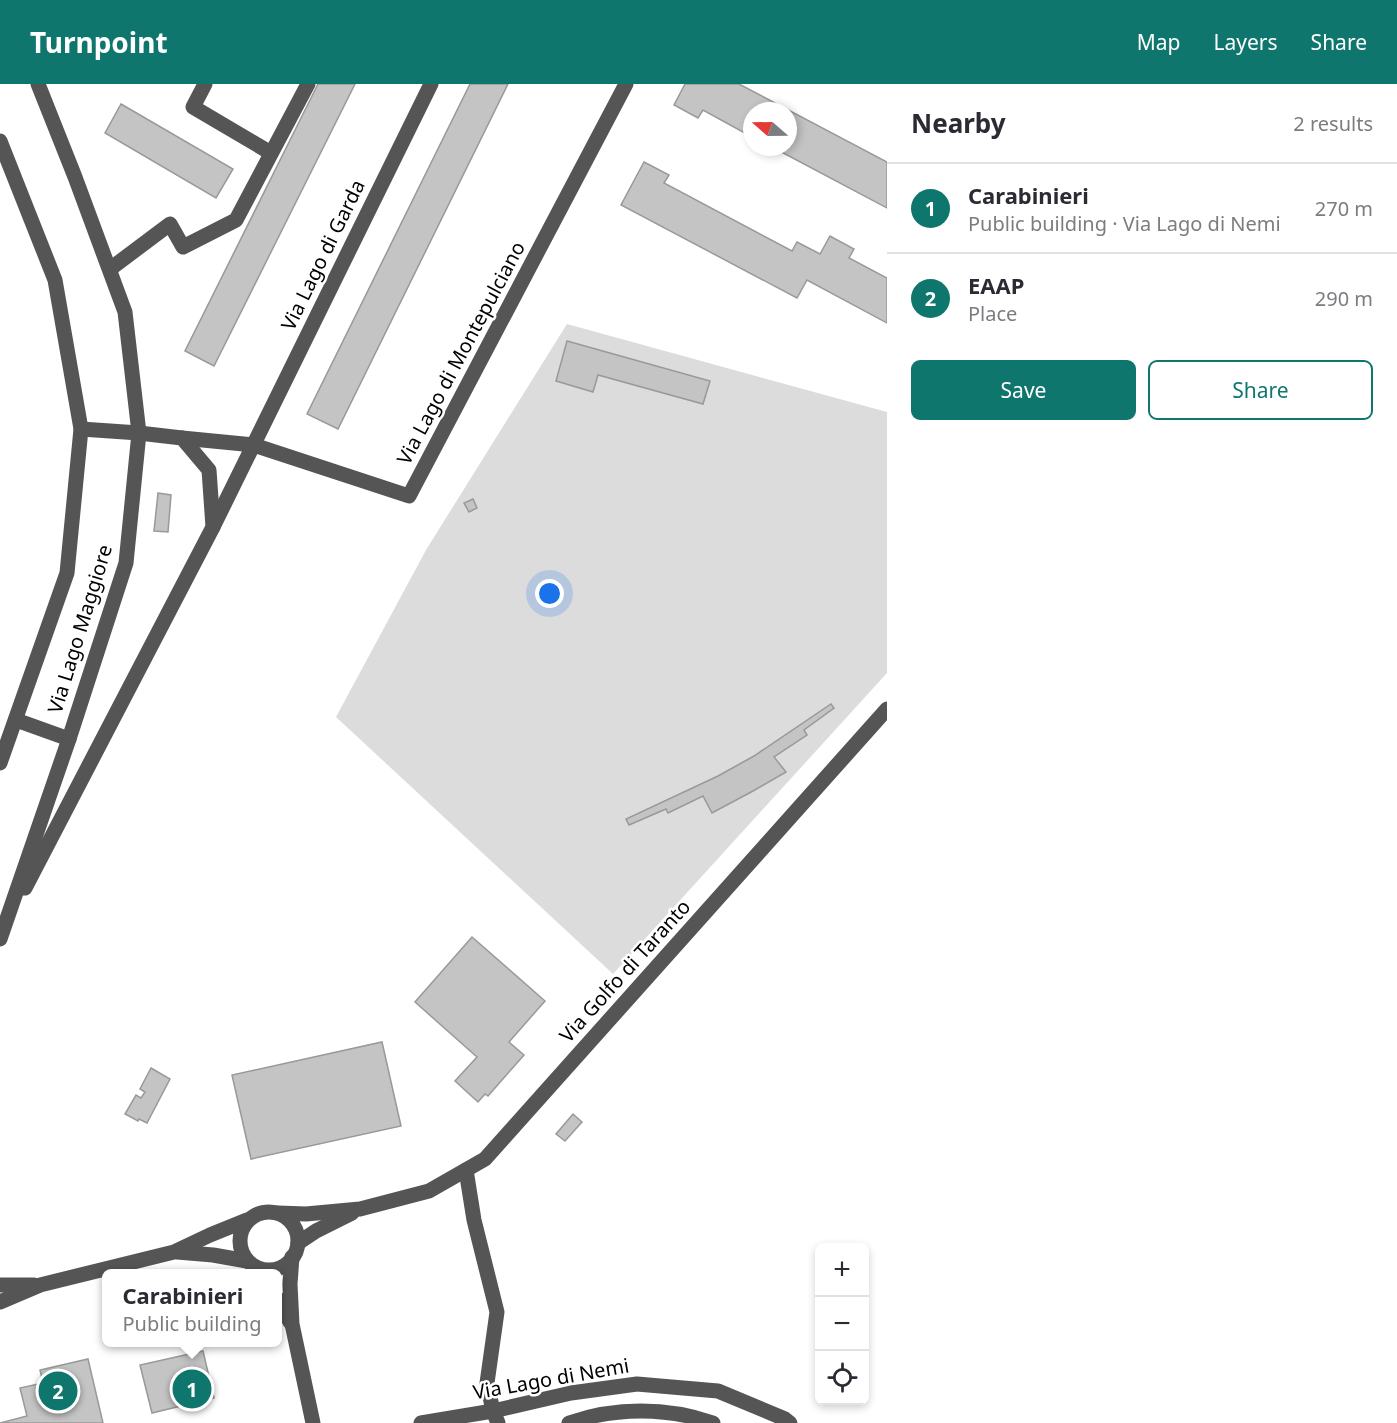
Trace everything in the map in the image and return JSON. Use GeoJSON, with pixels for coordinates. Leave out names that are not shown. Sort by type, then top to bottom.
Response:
{"type":"FeatureCollection","features":[{"type":"Feature","properties":{"kind":"street","name":"Via Lago Maggiore"},"geometry":{"type":"LineString","coordinates":[[1,936],[69,739],[126,563],[139,433],[125,312],[38,84]]}},
{"type":"Feature","properties":{"kind":"street"},"geometry":{"type":"LineString","coordinates":[[205,84],[193,107],[271,153]]}},
{"type":"Feature","properties":{"kind":"street"},"geometry":{"type":"LineString","coordinates":[[110,269],[170,224],[183,248],[236,220],[308,84]]}},
{"type":"Feature","properties":{"kind":"street","name":"Via Lago di Garda"},"geometry":{"type":"LineString","coordinates":[[1,936],[213,527],[431,84]]}},
{"type":"Feature","properties":{"kind":"street","name":"Via Lago di Montepulciano"},"geometry":{"type":"LineString","coordinates":[[254,445],[409,496],[626,84]]}},
{"type":"Feature","properties":{"kind":"street","name":"Via Lago Maggiore"},"geometry":{"type":"LineString","coordinates":[[0,141],[56,280],[81,429],[67,573],[0,763]]}},
{"type":"Feature","properties":{"kind":"street"},"geometry":{"type":"LineString","coordinates":[[81,429],[254,445]]}},
{"type":"Feature","properties":{"kind":"street"},"geometry":{"type":"LineString","coordinates":[[182,438],[209,470],[213,527]]}},
{"type":"Feature","properties":{"kind":"street","name":"Via Golfo di Taranto"},"geometry":{"type":"LineString","coordinates":[[278,1213],[306,1214],[360,1209],[429,1191],[485,1160],[887,709]]}},
{"type":"Feature","properties":{"kind":"street"},"geometry":{"type":"LineString","coordinates":[[16,720],[69,739]]}},
{"type":"Feature","properties":{"kind":"street"},"geometry":{"type":"LineString","coordinates":[[466,1170],[474,1220],[497,1312],[487,1383],[495,1417]]}},
{"type":"Feature","properties":{"kind":"street","name":"Via Golfo di Taranto"},"geometry":{"type":"LineString","coordinates":[[295,1250],[316,1231],[360,1209]]}},
{"type":"Feature","properties":{"kind":"street"},"geometry":{"type":"LineString","coordinates":[[104,1269],[174,1252],[262,1212],[270,1211],[286,1217],[297,1234],[290,1284],[292,1324],[313,1423]]}},
{"type":"Feature","properties":{"kind":"street"},"geometry":{"type":"LineString","coordinates":[[247,1220],[240,1236],[242,1253],[247,1261],[259,1269]]}},
{"type":"Feature","properties":{"kind":"street"},"geometry":{"type":"LineString","coordinates":[[274,1269],[286,1264],[295,1250]]}},
{"type":"Feature","properties":{"kind":"street"},"geometry":{"type":"LineString","coordinates":[[174,1252],[247,1261]]}},
{"type":"Feature","properties":{"kind":"street"},"geometry":{"type":"LineString","coordinates":[[0,1302],[39,1285],[102,1270]]}},
{"type":"Feature","properties":{"kind":"street"},"geometry":{"type":"LineString","coordinates":[[0,1285],[39,1285]]}},
{"type":"Feature","properties":{"kind":"street"},"geometry":{"type":"LineString","coordinates":[[282,1306],[292,1324]]}},
{"type":"Feature","properties":{"kind":"street","name":"Via Lago di Nemi"},"geometry":{"type":"LineString","coordinates":[[421,1423],[495,1417],[571,1393],[638,1384],[718,1391],[785,1419],[789,1423]]}},
{"type":"Feature","properties":{"kind":"street"},"geometry":{"type":"LineString","coordinates":[[569,1423],[602,1414],[651,1410],[713,1423]]}},
{"type":"Feature","properties":{"kind":"shaded area"},"geometry":{"type":"Polygon","coordinates":[[[567,324],[887,412],[887,673],[613,974],[336,717],[426,550],[567,324]]]}},
{"type":"Feature","properties":{"kind":"building"},"geometry":{"type":"Polygon","coordinates":[[[318,84],[355,84],[214,366],[185,351],[318,84]]]}},
{"type":"Feature","properties":{"kind":"building"},"geometry":{"type":"Polygon","coordinates":[[[470,84],[508,84],[338,429],[307,414],[470,84]]]}},
{"type":"Feature","properties":{"kind":"building"},"geometry":{"type":"Polygon","coordinates":[[[685,84],[739,84],[773,102],[743,102],[743,132],[703,110],[698,118],[674,105],[685,84]]]}},
{"type":"Feature","properties":{"kind":"building"},"geometry":{"type":"Polygon","coordinates":[[[121,104],[233,169],[216,198],[105,133],[121,104]]]}},
{"type":"Feature","properties":{"kind":"building"},"geometry":{"type":"Polygon","coordinates":[[[797,115],[887,162],[887,208],[789,156],[797,156],[797,115]]]}},
{"type":"Feature","properties":{"kind":"building"},"geometry":{"type":"Polygon","coordinates":[[[644,162],[669,175],[664,183],[792,251],[797,242],[820,254],[830,236],[854,249],[849,258],[887,278],[887,323],[807,280],[797,298],[621,205],[644,162]]]}},
{"type":"Feature","properties":{"kind":"building"},"geometry":{"type":"Polygon","coordinates":[[[567,341],[710,381],[703,404],[598,375],[593,392],[556,381],[567,341]]]}},
{"type":"Feature","properties":{"kind":"building"},"geometry":{"type":"Polygon","coordinates":[[[158,493],[171,495],[168,532],[154,531],[158,493]]]}},
{"type":"Feature","properties":{"kind":"building"},"geometry":{"type":"Polygon","coordinates":[[[473,499],[477,508],[469,512],[464,503],[473,499]]]}},
{"type":"Feature","properties":{"kind":"building"},"geometry":{"type":"Polygon","coordinates":[[[831,704],[834,708],[804,730],[807,735],[774,757],[786,772],[712,813],[703,796],[668,813],[666,809],[629,825],[626,819],[718,776],[754,756],[831,704]]]}},
{"type":"Feature","properties":{"kind":"building"},"geometry":{"type":"Polygon","coordinates":[[[472,937],[545,1001],[509,1042],[524,1055],[488,1096],[485,1094],[478,1102],[455,1081],[477,1057],[415,1002],[472,937]]]}},
{"type":"Feature","properties":{"kind":"building"},"geometry":{"type":"Polygon","coordinates":[[[382,1042],[401,1126],[251,1159],[232,1075],[382,1042]]]}},
{"type":"Feature","properties":{"kind":"building"},"geometry":{"type":"Polygon","coordinates":[[[151,1068],[170,1079],[147,1123],[125,1114],[136,1095],[141,1098],[145,1092],[140,1089],[151,1068]]]}},
{"type":"Feature","properties":{"kind":"building"},"geometry":{"type":"Polygon","coordinates":[[[573,1114],[582,1122],[565,1141],[556,1134],[573,1114]]]}},
{"type":"Feature","properties":{"kind":"building"},"geometry":{"type":"Polygon","coordinates":[[[203,1351],[214,1398],[152,1413],[140,1365],[203,1351]]]}},
{"type":"Feature","properties":{"kind":"building"},"geometry":{"type":"Polygon","coordinates":[[[88,1359],[103,1423],[0,1423],[27,1416],[20,1388],[43,1383],[40,1370],[88,1359]]]}},
{"type":"Feature","properties":{"kind":"place","name":"Carabinieri"},"geometry":{"type":"Point","coordinates":[192,1389]}},
{"type":"Feature","properties":{"kind":"place","name":"EAAP"},"geometry":{"type":"Point","coordinates":[58,1391]}}]}
